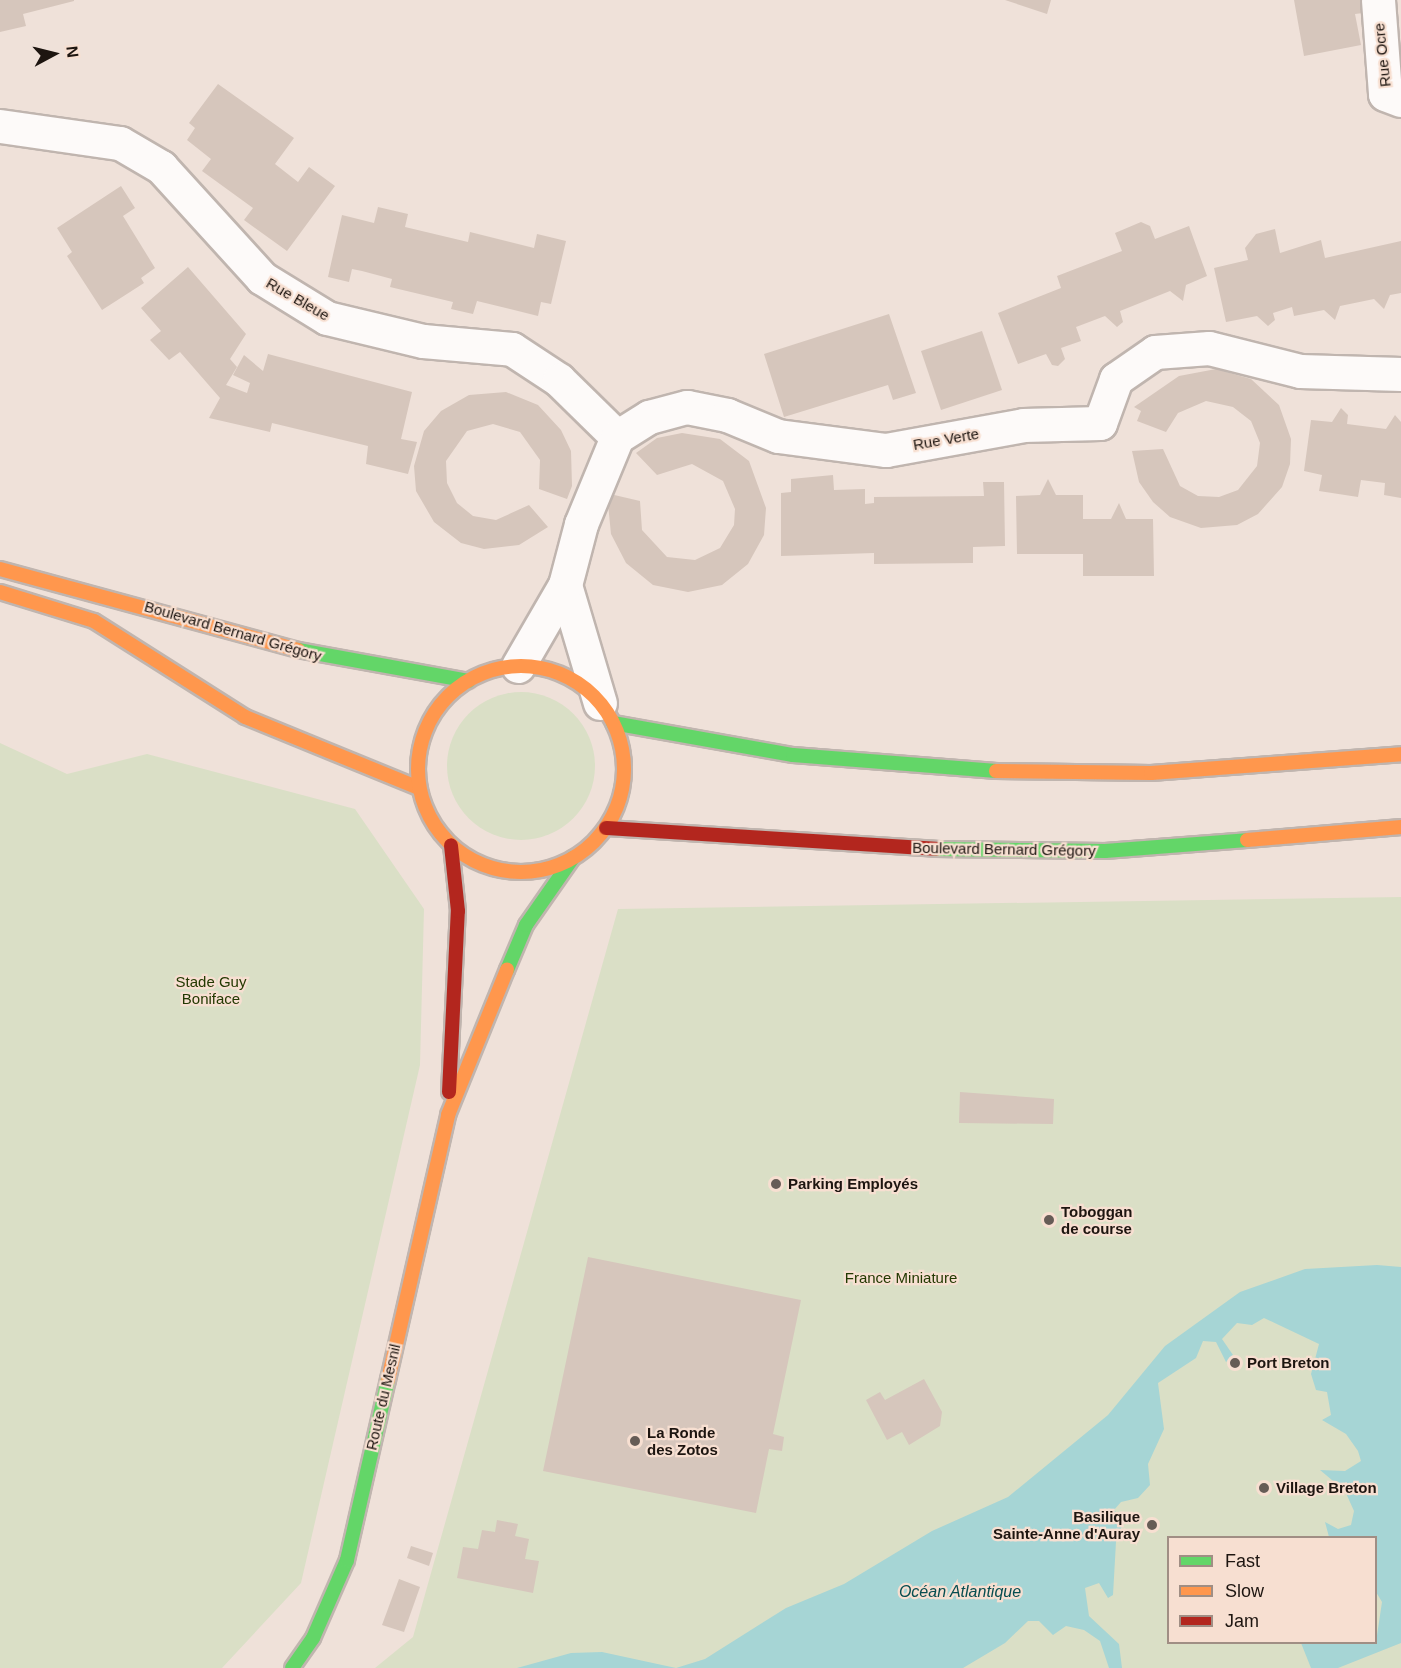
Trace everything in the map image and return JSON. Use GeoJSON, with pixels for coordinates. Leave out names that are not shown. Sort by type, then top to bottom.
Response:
{"type":"FeatureCollection","features":[{"type":"Feature","properties":{"kind":"street","name":"Rue Ocre"},"geometry":{"type":"LineString","coordinates":[[1378,0],[1385,94],[1401,100]]}},
{"type":"Feature","properties":{"kind":"street","name":"Rue Bleue"},"geometry":{"type":"LineString","coordinates":[[0,126],[120,143],[161,167],[262,278],[327,318],[423,341],[512,349],[559,380],[617,437]]}},
{"type":"Feature","properties":{"kind":"street","name":"Rue Verte"},"geometry":{"type":"LineString","coordinates":[[617,437],[649,417],[687,407],[727,415],[778,436],[886,450],[1023,426],[1100,423],[1116,380],[1155,352],[1209,348],[1300,371],[1401,374]]}},
{"type":"Feature","properties":{"kind":"street"},"geometry":{"type":"LineString","coordinates":[[518,666],[565,585],[581,524],[617,437]]}},
{"type":"Feature","properties":{"kind":"street","name":"Boulevard Bernard Grégory"},"geometry":{"type":"LineString","coordinates":[[0,568],[344,662],[468,681]]}},
{"type":"Feature","properties":{"kind":"street"},"geometry":{"type":"LineString","coordinates":[[565,585],[607,713],[624,781],[606,828],[573,858],[549,869],[514,872],[472,860],[451,845],[436,828],[419,788],[419,757],[427,727],[444,700],[468,681],[518,666],[549,670],[577,682],[607,713],[793,755],[993,771],[1162,772],[1401,754]]}},
{"type":"Feature","properties":{"kind":"street"},"geometry":{"type":"LineString","coordinates":[[0,592],[94,621],[245,717],[419,788]]}},
{"type":"Feature","properties":{"kind":"street","name":"Boulevard Bernard Grégory"},"geometry":{"type":"LineString","coordinates":[[606,828],[948,850],[1105,851],[1401,827]]}},
{"type":"Feature","properties":{"kind":"street","name":"Route du Mesnil"},"geometry":{"type":"LineString","coordinates":[[448,1115],[458,911],[451,845]]}},
{"type":"Feature","properties":{"kind":"street","name":"Route du Mesnil"},"geometry":{"type":"LineString","coordinates":[[292,1668],[313,1638],[346,1560],[448,1115],[526,926],[573,858]]}},
{"type":"Feature","properties":{"kind":"green space"},"geometry":{"type":"Polygon","coordinates":[[[521,692],[549,698],[573,714],[589,738],[595,766],[589,794],[573,818],[549,834],[521,840],[493,834],[469,818],[453,794],[447,766],[453,738],[469,714],[493,698],[521,692]]]}},
{"type":"Feature","properties":{"kind":"green space","name":"Stade Guy Boniface"},"geometry":{"type":"Polygon","coordinates":[[[0,743],[67,774],[147,754],[355,809],[424,909],[420,1065],[301,1583],[222,1668],[0,1668],[0,743]]]}},
{"type":"Feature","properties":{"kind":"green space","name":"France Miniature"},"geometry":{"type":"Polygon","coordinates":[[[1401,897],[1401,1668],[375,1668],[413,1637],[618,909],[1401,897]]]}},
{"type":"Feature","properties":{"kind":"water","name":"Océan Atlantique"},"geometry":{"type":"Polygon","coordinates":[[[1377,1265],[1401,1267],[1401,1643],[1338,1668],[1311,1668],[1301,1644],[1377,1644],[1382,1602],[1377,1594],[1377,1536],[1329,1536],[1325,1522],[1338,1529],[1351,1525],[1354,1511],[1345,1491],[1320,1470],[1345,1471],[1361,1461],[1358,1451],[1346,1434],[1322,1420],[1331,1415],[1327,1392],[1316,1390],[1311,1374],[1319,1344],[1264,1318],[1252,1325],[1237,1323],[1222,1339],[1233,1355],[1226,1362],[1216,1342],[1203,1341],[1196,1358],[1158,1383],[1164,1429],[1148,1464],[1150,1485],[1138,1498],[1121,1502],[1114,1510],[1124,1520],[1116,1542],[1113,1595],[1108,1598],[1099,1583],[1085,1588],[1089,1616],[1119,1644],[1122,1668],[1109,1668],[1100,1641],[1084,1630],[1066,1626],[1053,1635],[1039,1621],[1028,1621],[1005,1643],[963,1668],[676,1668],[705,1659],[786,1608],[844,1584],[932,1531],[1008,1497],[1108,1415],[1165,1346],[1240,1292],[1305,1269],[1377,1265]]]}},
{"type":"Feature","properties":{"kind":"water"},"geometry":{"type":"Polygon","coordinates":[[[602,1652],[676,1668],[517,1668],[571,1653],[602,1652]]]}},
{"type":"Feature","properties":{"kind":"building"},"geometry":{"type":"Polygon","coordinates":[[[0,0],[74,1],[23,14],[26,26],[0,32],[0,0]]]}},
{"type":"Feature","properties":{"kind":"building"},"geometry":{"type":"Polygon","coordinates":[[[1005,0],[1051,0],[1047,14],[1005,0]]]}},
{"type":"Feature","properties":{"kind":"building"},"geometry":{"type":"Polygon","coordinates":[[[1294,0],[1366,0],[1363,13],[1355,14],[1361,45],[1304,56],[1294,0]]]}},
{"type":"Feature","properties":{"kind":"building"},"geometry":{"type":"Polygon","coordinates":[[[218,84],[294,138],[275,164],[298,182],[309,167],[335,186],[287,251],[244,220],[253,208],[202,171],[211,159],[187,140],[195,128],[189,123],[218,84]]]}},
{"type":"Feature","properties":{"kind":"building"},"geometry":{"type":"Polygon","coordinates":[[[121,186],[135,208],[123,216],[155,268],[141,278],[144,283],[102,310],[67,256],[72,252],[57,228],[121,186]]]}},
{"type":"Feature","properties":{"kind":"building"},"geometry":{"type":"Polygon","coordinates":[[[378,207],[408,214],[405,227],[468,242],[470,232],[534,248],[537,234],[566,241],[551,304],[541,302],[538,316],[477,301],[473,314],[451,309],[453,302],[390,287],[392,279],[362,271],[352,269],[349,282],[328,277],[342,215],[374,223],[378,207]]]}},
{"type":"Feature","properties":{"kind":"building"},"geometry":{"type":"Polygon","coordinates":[[[1141,222],[1150,226],[1155,239],[1189,226],[1207,276],[1186,285],[1183,301],[1170,291],[1120,311],[1123,322],[1117,327],[1105,316],[1076,327],[1081,341],[1061,348],[1065,359],[1058,366],[1052,365],[1046,354],[1018,364],[998,313],[1061,288],[1057,276],[1122,251],[1115,233],[1141,222]]]}},
{"type":"Feature","properties":{"kind":"building"},"geometry":{"type":"Polygon","coordinates":[[[1275,229],[1280,253],[1321,240],[1325,258],[1401,241],[1401,293],[1390,295],[1384,309],[1374,299],[1340,306],[1335,320],[1324,310],[1294,316],[1292,307],[1273,313],[1275,320],[1268,326],[1257,316],[1226,322],[1214,268],[1248,260],[1245,248],[1256,234],[1275,229]]]}},
{"type":"Feature","properties":{"kind":"building"},"geometry":{"type":"Polygon","coordinates":[[[188,267],[246,334],[230,359],[237,367],[226,385],[247,393],[250,383],[233,375],[244,355],[263,371],[268,354],[412,392],[401,439],[417,442],[408,474],[366,464],[368,446],[272,423],[270,432],[209,418],[220,398],[180,352],[169,360],[150,340],[161,331],[141,308],[188,267]]]}},
{"type":"Feature","properties":{"kind":"building"},"geometry":{"type":"Polygon","coordinates":[[[889,314],[916,393],[893,400],[888,385],[784,417],[764,354],[889,314]]]}},
{"type":"Feature","properties":{"kind":"building"},"geometry":{"type":"Polygon","coordinates":[[[982,331],[1002,390],[941,410],[921,351],[982,331]]]}},
{"type":"Feature","properties":{"kind":"building"},"geometry":{"type":"Polygon","coordinates":[[[1216,369],[1251,379],[1279,405],[1291,439],[1290,464],[1282,487],[1258,514],[1237,525],[1201,528],[1170,517],[1153,502],[1139,482],[1132,451],[1163,449],[1180,486],[1198,496],[1219,497],[1238,490],[1257,466],[1260,443],[1251,421],[1233,407],[1206,401],[1178,413],[1166,432],[1137,421],[1141,411],[1134,407],[1179,376],[1216,369]]]}},
{"type":"Feature","properties":{"kind":"building"},"geometry":{"type":"Polygon","coordinates":[[[506,392],[538,405],[561,430],[571,451],[572,486],[567,499],[539,489],[540,460],[520,432],[493,424],[467,431],[446,461],[447,483],[457,503],[473,516],[496,520],[529,505],[548,527],[519,545],[484,549],[461,543],[434,522],[416,491],[414,466],[424,431],[441,411],[469,395],[506,392]]]}},
{"type":"Feature","properties":{"kind":"building"},"geometry":{"type":"Polygon","coordinates":[[[1341,408],[1348,415],[1347,424],[1386,429],[1395,415],[1401,422],[1401,498],[1384,495],[1385,483],[1361,480],[1358,497],[1319,491],[1322,475],[1304,471],[1311,420],[1332,422],[1341,408]]]}},
{"type":"Feature","properties":{"kind":"building"},"geometry":{"type":"Polygon","coordinates":[[[682,433],[720,439],[749,461],[766,508],[764,535],[748,564],[722,585],[688,592],[653,585],[626,563],[611,534],[608,504],[610,494],[640,501],[642,530],[667,557],[695,560],[720,548],[734,525],[735,509],[723,481],[692,464],[657,475],[636,453],[657,438],[682,433]]]}},
{"type":"Feature","properties":{"kind":"building"},"geometry":{"type":"Polygon","coordinates":[[[833,475],[834,490],[865,489],[865,504],[874,503],[874,497],[984,496],[983,482],[1004,482],[1005,546],[973,547],[973,563],[874,564],[874,553],[781,556],[781,493],[791,492],[791,479],[833,475]]]}},
{"type":"Feature","properties":{"kind":"building"},"geometry":{"type":"Polygon","coordinates":[[[1048,479],[1056,495],[1083,495],[1083,519],[1111,519],[1119,503],[1126,519],[1153,519],[1154,576],[1083,576],[1083,554],[1017,554],[1016,496],[1040,495],[1048,479]]]}},
{"type":"Feature","properties":{"kind":"building"},"geometry":{"type":"Polygon","coordinates":[[[960,1092],[1054,1099],[1053,1124],[959,1123],[960,1092]]]}},
{"type":"Feature","properties":{"kind":"building"},"geometry":{"type":"Polygon","coordinates":[[[588,1257],[801,1300],[773,1434],[784,1437],[782,1451],[769,1449],[756,1513],[543,1471],[588,1257]]]}},
{"type":"Feature","properties":{"kind":"building"},"geometry":{"type":"Polygon","coordinates":[[[924,1379],[942,1412],[940,1426],[909,1445],[902,1432],[887,1440],[866,1400],[880,1392],[885,1400],[924,1379]]]}},
{"type":"Feature","properties":{"kind":"building"},"geometry":{"type":"Polygon","coordinates":[[[497,1520],[518,1524],[515,1536],[529,1539],[525,1559],[539,1561],[533,1593],[457,1578],[463,1547],[478,1549],[482,1530],[495,1532],[497,1520]]]}},
{"type":"Feature","properties":{"kind":"building"},"geometry":{"type":"Polygon","coordinates":[[[411,1546],[433,1553],[429,1566],[407,1558],[411,1546]]]}},
{"type":"Feature","properties":{"kind":"building"},"geometry":{"type":"Polygon","coordinates":[[[399,1579],[420,1587],[404,1632],[382,1625],[399,1579]]]}},
{"type":"Feature","properties":{"kind":"traffic: fast"},"geometry":{"type":"LineString","coordinates":[[298,650],[468,681]]}},
{"type":"Feature","properties":{"kind":"traffic: fast"},"geometry":{"type":"LineString","coordinates":[[613,723],[793,755],[996,771]]}},
{"type":"Feature","properties":{"kind":"traffic: fast"},"geometry":{"type":"LineString","coordinates":[[936,849],[1105,851],[1247,840]]}},
{"type":"Feature","properties":{"kind":"traffic: fast"},"geometry":{"type":"LineString","coordinates":[[507,970],[526,925],[573,858]]}},
{"type":"Feature","properties":{"kind":"traffic: fast"},"geometry":{"type":"LineString","coordinates":[[292,1668],[313,1638],[347,1560],[388,1380]]}},
{"type":"Feature","properties":{"kind":"traffic: slow"},"geometry":{"type":"LineString","coordinates":[[0,569],[298,650]]}},
{"type":"Feature","properties":{"kind":"traffic: slow"},"geometry":{"type":"LineString","coordinates":[[0,592],[94,621],[245,717],[419,788]]}},
{"type":"Feature","properties":{"kind":"traffic: slow"},"geometry":{"type":"LineString","coordinates":[[521,666],[541,668],[560,674],[594,696],[616,730],[622,749],[624,769],[622,789],[616,808],[594,842],[560,864],[541,870],[521,872],[501,870],[482,864],[448,842],[426,808],[420,789],[418,769],[420,749],[426,730],[448,696],[482,674],[501,668],[521,666]]}},
{"type":"Feature","properties":{"kind":"traffic: slow"},"geometry":{"type":"LineString","coordinates":[[996,771],[1151,773],[1401,754]]}},
{"type":"Feature","properties":{"kind":"traffic: slow"},"geometry":{"type":"LineString","coordinates":[[1247,840],[1401,827]]}},
{"type":"Feature","properties":{"kind":"traffic: slow"},"geometry":{"type":"LineString","coordinates":[[388,1380],[448,1115],[507,970]]}},
{"type":"Feature","properties":{"kind":"traffic: jam"},"geometry":{"type":"LineString","coordinates":[[606,828],[936,849]]}},
{"type":"Feature","properties":{"kind":"traffic: jam"},"geometry":{"type":"LineString","coordinates":[[449,1092],[458,911],[451,845]]}},
{"type":"Feature","properties":{"kind":"place","name":"Parking Employés"},"geometry":{"type":"Point","coordinates":[776,1184]}},
{"type":"Feature","properties":{"kind":"place","name":"Toboggan de course"},"geometry":{"type":"Point","coordinates":[1049,1220]}},
{"type":"Feature","properties":{"kind":"place","name":"Port Breton"},"geometry":{"type":"Point","coordinates":[1235,1363]}},
{"type":"Feature","properties":{"kind":"place","name":"La Ronde des Zotos"},"geometry":{"type":"Point","coordinates":[635,1441]}},
{"type":"Feature","properties":{"kind":"place","name":"Village Breton"},"geometry":{"type":"Point","coordinates":[1264,1488]}},
{"type":"Feature","properties":{"kind":"place","name":"Basilique Sainte-Anne d'Auray"},"geometry":{"type":"Point","coordinates":[1152,1525]}}]}
